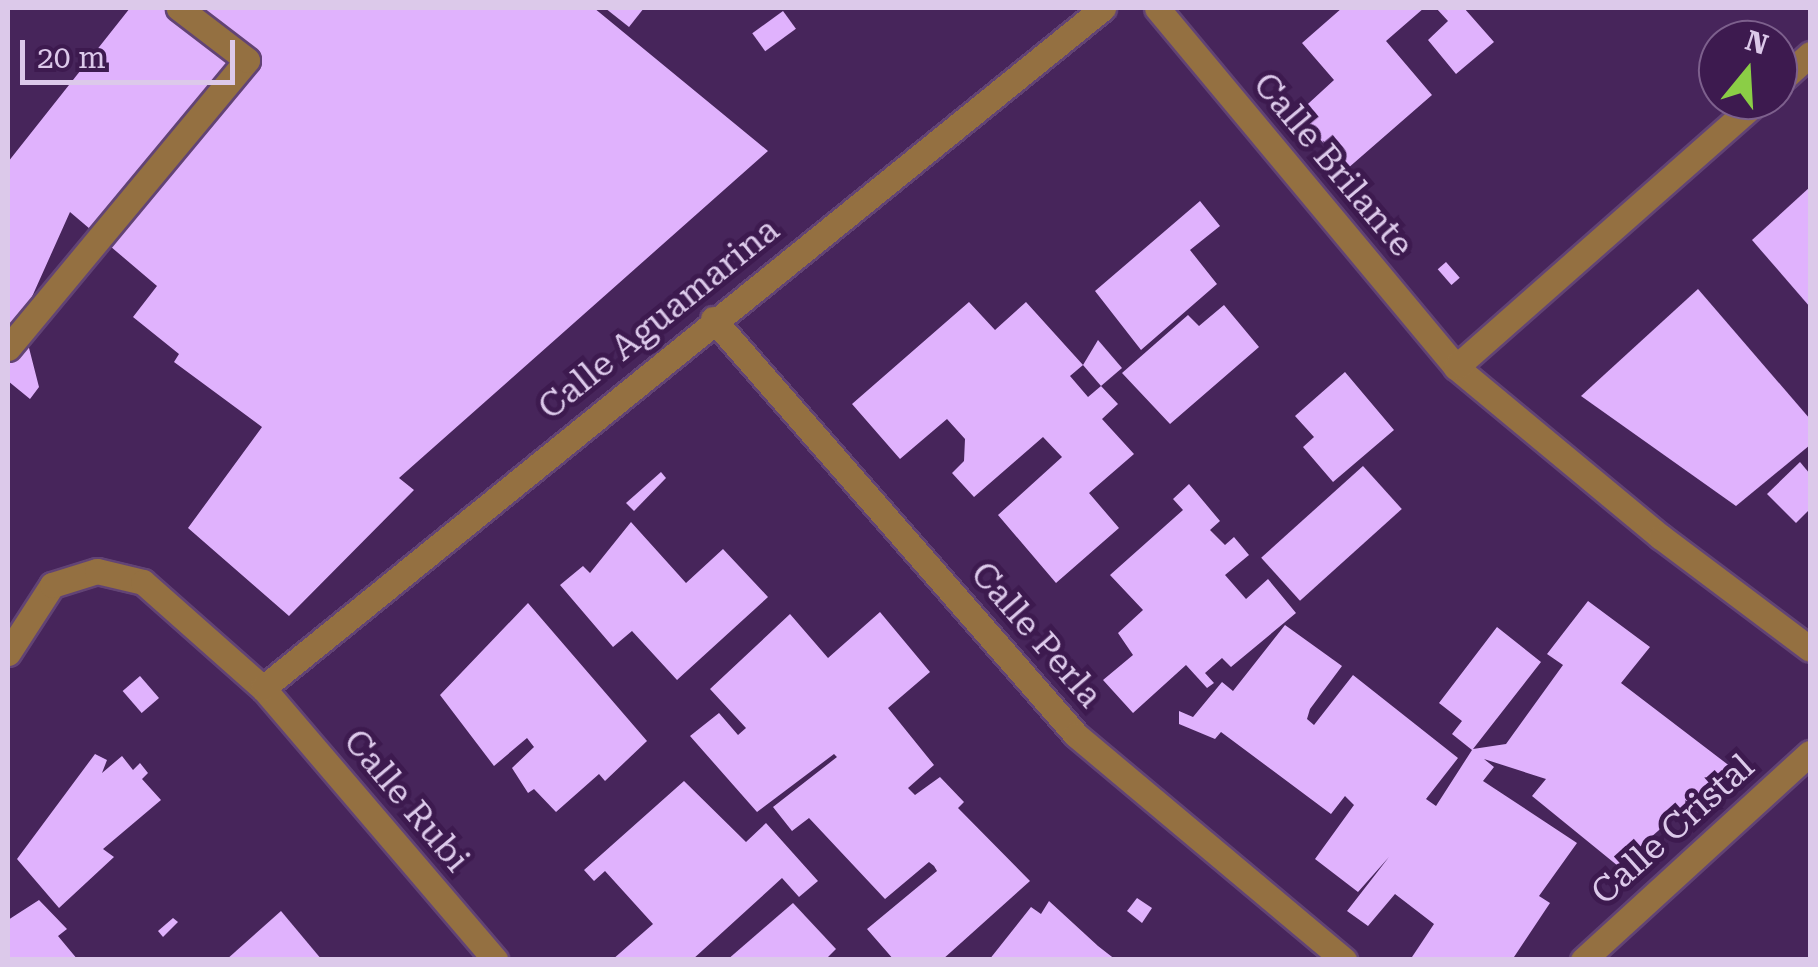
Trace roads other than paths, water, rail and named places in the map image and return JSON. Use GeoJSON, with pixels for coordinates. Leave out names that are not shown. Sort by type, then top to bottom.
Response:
{"type":"FeatureCollection","features":[{"type":"Feature","properties":{"kind":"street"},"geometry":{"type":"LineString","coordinates":[[8,348],[247,60],[179,8]]}},
{"type":"Feature","properties":{"kind":"street","name":"Calle Aguamarina"},"geometry":{"type":"LineString","coordinates":[[263,688],[713,319],[1103,8]]}},
{"type":"Feature","properties":{"kind":"street","name":"Calle Brilante"},"geometry":{"type":"LineString","coordinates":[[1157,8],[1456,367],[1661,537],[1810,649]]}},
{"type":"Feature","properties":{"kind":"street"},"geometry":{"type":"LineString","coordinates":[[1456,367],[1735,120]]}},
{"type":"Feature","properties":{"kind":"street","name":"Calle Perla"},"geometry":{"type":"LineString","coordinates":[[713,319],[1076,735],[1344,960]]}},
{"type":"Feature","properties":{"kind":"street","name":"Calle Rubi"},"geometry":{"type":"LineString","coordinates":[[8,653],[52,585],[97,571],[143,582],[263,688],[494,960]]}},
{"type":"Feature","properties":{"kind":"street","name":"Calle Cristal"},"geometry":{"type":"LineString","coordinates":[[1583,960],[1810,753]]}}]}
